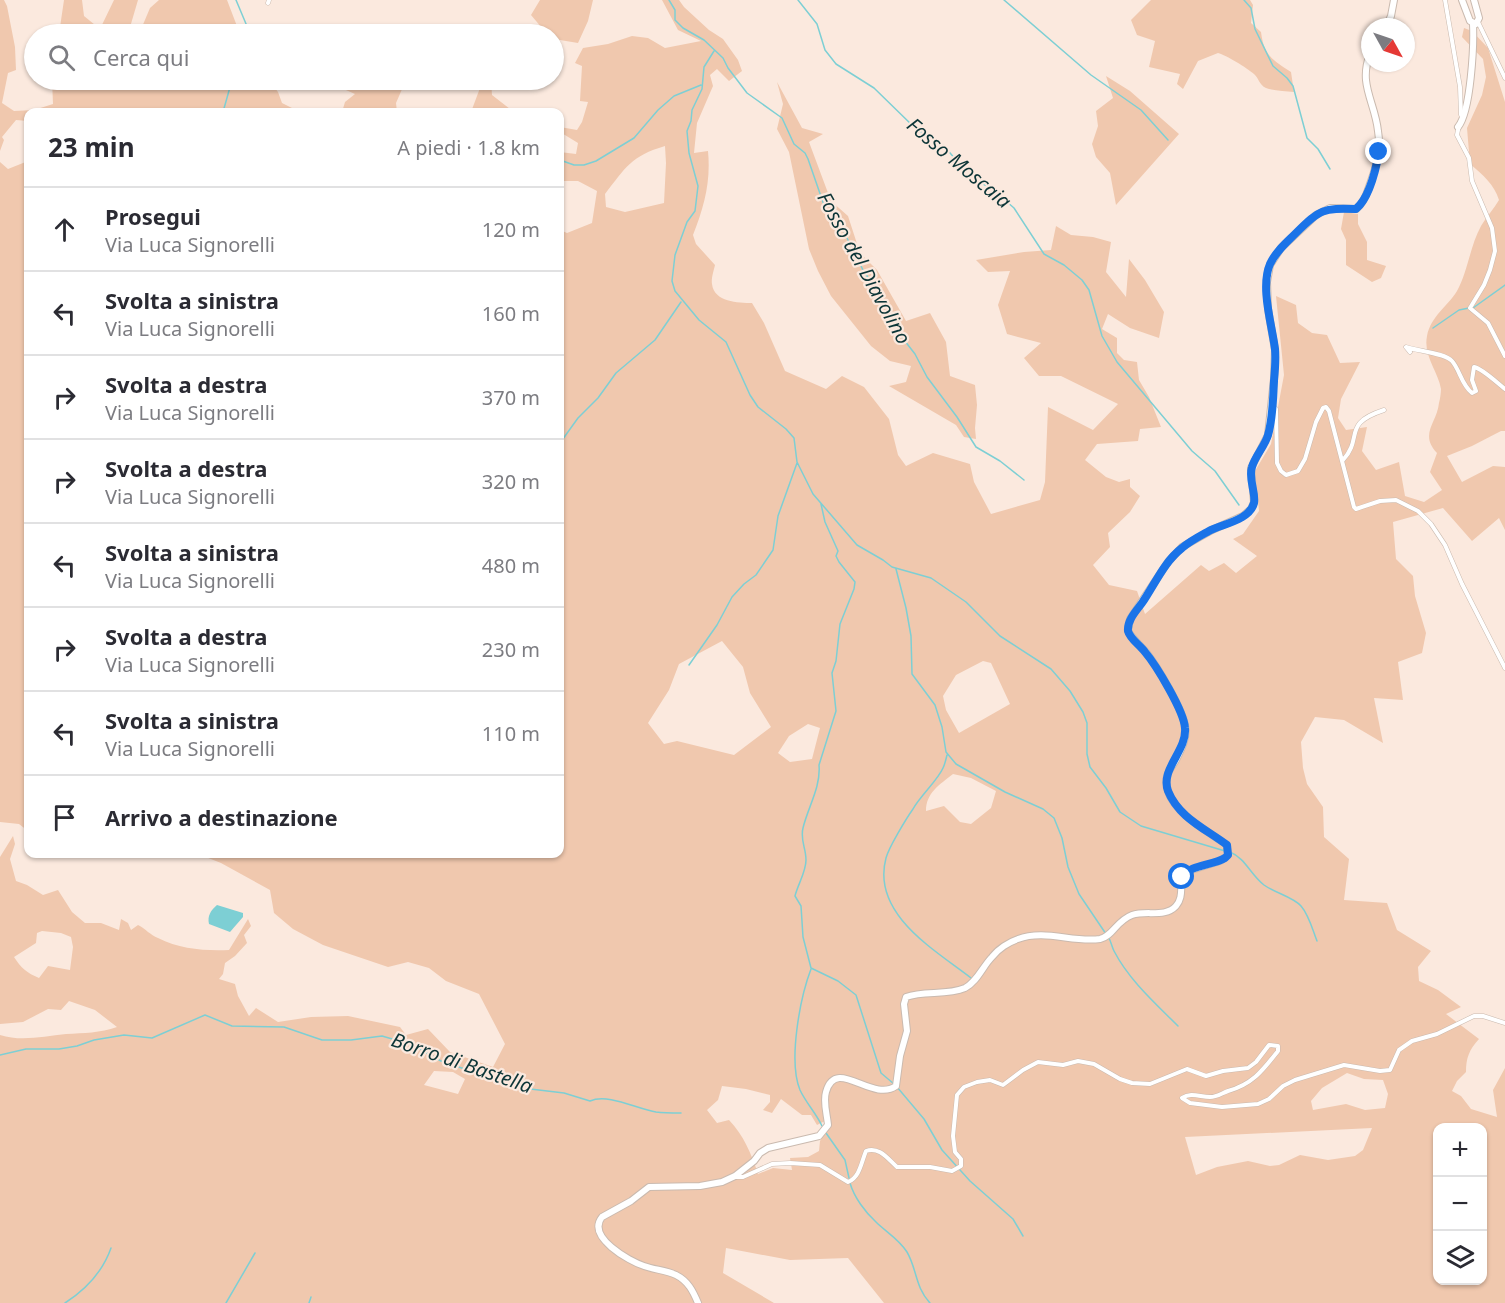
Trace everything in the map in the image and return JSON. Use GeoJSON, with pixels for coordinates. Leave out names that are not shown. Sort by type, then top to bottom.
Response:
{"type":"FeatureCollection","features":[{"type":"Feature","properties":{"kind":"main road"},"geometry":{"type":"LineString","coordinates":[[1390,18],[1394,0]]}},
{"type":"Feature","properties":{"kind":"main road"},"geometry":{"type":"LineString","coordinates":[[1462,0],[1470,21],[1476,23]]}},
{"type":"Feature","properties":{"kind":"main road"},"geometry":{"type":"LineString","coordinates":[[1458,127],[1464,116],[1476,23],[1479,18],[1474,0]]}},
{"type":"Feature","properties":{"kind":"main road"},"geometry":{"type":"LineString","coordinates":[[698,1303],[688,1283],[676,1275],[645,1266],[621,1254],[602,1237],[598,1228],[602,1216],[631,1201],[649,1187],[706,1185],[722,1182],[735,1176],[754,1161],[759,1153],[768,1148],[819,1136],[828,1125],[826,1091],[837,1078],[847,1077],[876,1090],[885,1091],[896,1086],[900,1056],[908,1031],[903,1004],[906,997],[944,993],[967,987],[993,956],[1015,940],[1027,936],[1078,940],[1103,938],[1112,933],[1118,922],[1133,914],[1169,911],[1181,898],[1181,883],[1185,872],[1220,861],[1228,855],[1227,845],[1189,820],[1176,806],[1167,789],[1167,775],[1185,740],[1185,726],[1155,666],[1128,631],[1130,619],[1168,562],[1182,547],[1243,516],[1251,509],[1254,502],[1251,468],[1268,435],[1272,405],[1275,350],[1268,309],[1267,282],[1270,265],[1281,248],[1316,215],[1330,208],[1356,209],[1362,204],[1377,165],[1379,152],[1378,130],[1364,79],[1366,72]]}},
{"type":"Feature","properties":{"kind":"street"},"geometry":{"type":"LineString","coordinates":[[1445,0],[1460,87],[1462,111],[1457,135],[1469,158],[1472,181],[1492,228],[1495,251],[1484,285],[1470,308],[1488,323],[1505,356]]}},
{"type":"Feature","properties":{"kind":"street"},"geometry":{"type":"LineString","coordinates":[[1476,23],[1505,78]]}},
{"type":"Feature","properties":{"kind":"street"},"geometry":{"type":"LineString","coordinates":[[1410,352],[1406,347],[1452,360],[1460,377],[1472,393],[1476,391],[1472,380],[1474,368],[1483,370],[1490,379],[1505,389]]}},
{"type":"Feature","properties":{"kind":"street"},"geometry":{"type":"LineString","coordinates":[[1272,405],[1276,409],[1278,466],[1286,475],[1298,471],[1305,459],[1316,422],[1324,407],[1329,411],[1354,507],[1356,509],[1380,501],[1396,500],[1418,511],[1431,524],[1449,552],[1462,584],[1505,668]]}},
{"type":"Feature","properties":{"kind":"street"},"geometry":{"type":"LineString","coordinates":[[1343,460],[1356,427],[1364,418],[1384,410]]}},
{"type":"Feature","properties":{"kind":"street"},"geometry":{"type":"LineString","coordinates":[[735,1176],[743,1177],[772,1164],[790,1163],[820,1165],[848,1182],[854,1180],[859,1173],[866,1151],[871,1149],[879,1151],[897,1167],[930,1167],[952,1171],[961,1166],[961,1159],[956,1152],[953,1136],[957,1095],[964,1088],[977,1082],[990,1080],[1004,1085],[1038,1062],[1063,1065],[1078,1061],[1094,1064],[1120,1079],[1132,1083],[1150,1084],[1187,1069],[1206,1077],[1223,1071],[1248,1068],[1256,1062],[1269,1045],[1278,1046],[1278,1051],[1263,1072],[1249,1083],[1216,1096],[1188,1095],[1182,1098],[1190,1103],[1233,1106],[1258,1104],[1295,1080],[1344,1065],[1380,1071],[1389,1070],[1404,1045],[1437,1034],[1474,1016],[1483,1016],[1505,1023]]}},
{"type":"Feature","properties":{"kind":"shaded area"},"geometry":{"type":"Polygon","coordinates":[[[0,0],[4,0],[15,47],[16,70],[8,73],[2,103],[14,111],[24,110],[24,121],[16,120],[2,137],[4,140],[0,151],[0,0]]]}},
{"type":"Feature","properties":{"kind":"shaded area"},"geometry":{"type":"Polygon","coordinates":[[[64,0],[82,0],[84,16],[94,24],[60,24],[64,0]]]}},
{"type":"Feature","properties":{"kind":"shaded area"},"geometry":{"type":"Polygon","coordinates":[[[114,0],[138,0],[131,24],[102,24],[114,0]]]}},
{"type":"Feature","properties":{"kind":"shaded area"},"geometry":{"type":"Polygon","coordinates":[[[159,0],[227,0],[236,24],[143,24],[150,8],[159,0]]]}},
{"type":"Feature","properties":{"kind":"shaded area"},"geometry":{"type":"Polygon","coordinates":[[[540,0],[593,0],[588,21],[578,43],[564,41],[564,24],[539,24],[531,15],[540,0]]]}},
{"type":"Feature","properties":{"kind":"shaded area"},"geometry":{"type":"Polygon","coordinates":[[[662,0],[679,0],[709,30],[723,39],[738,60],[742,71],[729,81],[717,69],[710,75],[713,86],[697,123],[694,153],[708,151],[708,173],[703,204],[693,235],[696,244],[715,265],[712,284],[717,295],[740,303],[752,303],[764,323],[785,371],[826,389],[842,376],[864,387],[889,419],[898,455],[906,466],[933,453],[970,464],[974,482],[991,514],[1040,500],[1045,482],[1048,407],[1093,430],[1118,404],[1061,376],[1039,376],[1024,358],[1041,343],[1007,334],[998,305],[1010,271],[988,272],[976,260],[1051,250],[1056,226],[1071,235],[1093,237],[1111,242],[1106,272],[1126,297],[1129,259],[1164,312],[1159,338],[1130,328],[1108,314],[1102,329],[1117,338],[1117,353],[1124,360],[1137,362],[1139,380],[1149,397],[1161,427],[1140,429],[1138,441],[1097,444],[1085,460],[1106,477],[1119,482],[1130,479],[1130,487],[1140,496],[1130,512],[1108,533],[1110,547],[1093,565],[1109,585],[1137,591],[1145,614],[1201,565],[1209,571],[1224,563],[1236,573],[1257,556],[1233,539],[1243,534],[1259,511],[1255,471],[1271,444],[1284,375],[1276,296],[1296,305],[1298,323],[1312,333],[1327,335],[1340,363],[1360,362],[1341,399],[1338,418],[1346,430],[1367,427],[1362,451],[1376,470],[1399,462],[1405,496],[1424,502],[1442,490],[1430,472],[1437,453],[1429,440],[1429,434],[1438,410],[1441,389],[1427,350],[1427,336],[1436,317],[1457,291],[1477,234],[1499,200],[1491,184],[1470,164],[1467,128],[1482,95],[1486,77],[1483,59],[1462,37],[1464,28],[1472,31],[1488,48],[1505,102],[1505,431],[1447,456],[1462,482],[1493,466],[1505,467],[1505,530],[1499,518],[1472,541],[1443,508],[1393,522],[1396,559],[1413,576],[1415,596],[1426,633],[1422,653],[1398,662],[1403,700],[1374,698],[1383,743],[1344,720],[1315,717],[1301,742],[1307,784],[1323,807],[1324,837],[1349,859],[1344,900],[1387,903],[1397,930],[1431,951],[1418,967],[1419,981],[1438,990],[1461,1007],[1446,1014],[1479,1039],[1469,1054],[1466,1072],[1457,1081],[1452,1091],[1461,1096],[1471,1109],[1497,1117],[1493,1090],[1505,1068],[1505,1303],[884,1303],[848,1258],[790,1260],[726,1248],[723,1273],[774,1303],[0,1303],[0,1035],[33,1038],[98,1032],[117,1027],[95,1010],[69,1001],[61,1010],[48,1009],[23,1022],[0,1024],[0,857],[13,836],[15,844],[10,859],[16,881],[43,895],[58,890],[72,912],[85,923],[101,923],[119,930],[121,919],[128,923],[131,930],[138,925],[155,937],[175,945],[201,950],[229,950],[248,919],[251,926],[244,935],[247,943],[225,963],[223,974],[219,979],[235,984],[238,996],[249,1016],[256,1008],[278,1022],[311,1017],[348,1016],[400,1027],[406,1035],[428,1029],[450,1052],[493,1067],[505,1044],[479,994],[446,981],[429,968],[408,962],[388,967],[323,945],[293,929],[274,913],[270,890],[208,858],[564,858],[564,232],[567,233],[592,223],[597,191],[578,181],[564,181],[564,152],[576,154],[578,143],[564,134],[564,128],[577,130],[588,102],[580,101],[582,66],[575,63],[583,48],[608,44],[632,36],[648,38],[665,48],[701,41],[678,30],[662,0]],[[665,146],[637,158],[624,170],[605,194],[606,207],[625,212],[664,203],[665,146]],[[722,641],[679,664],[669,690],[648,723],[664,744],[677,741],[734,755],[771,727],[750,693],[743,667],[722,641]],[[983,661],[956,675],[943,696],[946,710],[959,733],[1010,704],[991,663],[983,661]],[[808,724],[789,736],[778,753],[790,762],[812,759],[820,728],[808,724]],[[953,774],[931,794],[926,811],[944,806],[960,822],[971,824],[991,808],[996,791],[971,778],[953,774]],[[42,931],[37,933],[36,943],[14,957],[19,964],[39,978],[48,966],[70,970],[73,947],[71,937],[61,933],[42,931]],[[434,1071],[424,1085],[458,1094],[465,1079],[453,1072],[434,1071]],[[1347,1073],[1322,1088],[1311,1101],[1313,1110],[1346,1104],[1365,1110],[1385,1108],[1388,1094],[1383,1080],[1364,1079],[1347,1073]],[[722,1086],[718,1100],[707,1110],[717,1123],[729,1120],[739,1132],[758,1174],[773,1168],[792,1170],[790,1158],[808,1157],[819,1151],[820,1141],[831,1123],[825,1121],[817,1125],[811,1115],[802,1115],[781,1099],[772,1113],[763,1110],[770,1102],[770,1095],[722,1086]],[[1372,1128],[1185,1137],[1196,1175],[1217,1167],[1248,1161],[1270,1166],[1279,1165],[1300,1155],[1328,1160],[1355,1156],[1363,1150],[1372,1128]]]}},
{"type":"Feature","properties":{"kind":"shaded area"},"geometry":{"type":"Polygon","coordinates":[[[1151,0],[1250,0],[1253,5],[1251,23],[1261,32],[1264,47],[1270,56],[1291,72],[1294,92],[1266,88],[1251,71],[1218,53],[1198,61],[1183,89],[1177,84],[1180,74],[1149,67],[1155,41],[1137,35],[1131,20],[1151,0]]]}},
{"type":"Feature","properties":{"kind":"shaded area"},"geometry":{"type":"Polygon","coordinates":[[[1106,76],[1130,91],[1179,134],[1116,205],[1110,173],[1096,157],[1092,144],[1098,126],[1096,111],[1113,98],[1106,76]]]}},
{"type":"Feature","properties":{"kind":"shaded area"},"geometry":{"type":"Polygon","coordinates":[[[777,82],[802,128],[823,134],[809,142],[831,201],[848,216],[860,253],[877,270],[906,321],[930,313],[946,342],[950,376],[975,385],[976,439],[964,437],[956,425],[889,386],[906,382],[911,366],[890,361],[871,346],[831,296],[809,249],[789,152],[777,129],[783,104],[777,82]]]}},
{"type":"Feature","properties":{"kind":"shaded area"},"geometry":{"type":"Polygon","coordinates":[[[52,90],[276,90],[282,103],[292,108],[40,108],[53,104],[52,90]]]}},
{"type":"Feature","properties":{"kind":"shaded area"},"geometry":{"type":"Polygon","coordinates":[[[346,90],[402,90],[396,103],[397,108],[343,108],[345,102],[355,94],[346,90]]]}},
{"type":"Feature","properties":{"kind":"shaded area"},"geometry":{"type":"Polygon","coordinates":[[[479,90],[492,90],[492,95],[509,108],[472,108],[479,90]]]}},
{"type":"Feature","properties":{"kind":"shaded area"},"geometry":{"type":"Polygon","coordinates":[[[0,162],[8,169],[24,163],[24,828],[19,824],[0,822],[0,162]]]}},
{"type":"Feature","properties":{"kind":"shaded area"},"geometry":{"type":"Polygon","coordinates":[[[1344,212],[1358,214],[1358,224],[1367,242],[1367,260],[1386,266],[1381,278],[1372,282],[1346,265],[1346,240],[1341,229],[1344,212]]]}},
{"type":"Feature","properties":{"kind":"water"},"geometry":{"type":"Polygon","coordinates":[[[217,905],[243,913],[243,917],[230,932],[209,924],[210,913],[217,905]]]}},
{"type":"Feature","properties":{"kind":"waterway"},"geometry":{"type":"LineString","coordinates":[[236,0],[246,24]]}},
{"type":"Feature","properties":{"kind":"waterway","name":"Fosso del Diavolino"},"geometry":{"type":"LineString","coordinates":[[669,0],[675,10],[675,20],[683,28],[704,40],[723,58],[747,93],[782,118],[794,144],[805,153],[808,159],[825,208],[844,232],[863,270],[895,318],[901,336],[915,354],[927,377],[976,447],[1000,461],[1024,480]]}},
{"type":"Feature","properties":{"kind":"waterway","name":"Fosso Moscaia"},"geometry":{"type":"LineString","coordinates":[[798,0],[817,24],[825,50],[836,64],[874,88],[915,128],[944,146],[957,161],[1014,208],[1044,254],[1064,265],[1082,280],[1089,290],[1102,336],[1117,362],[1192,451],[1215,471],[1239,505]]}},
{"type":"Feature","properties":{"kind":"waterway"},"geometry":{"type":"LineString","coordinates":[[1004,0],[1091,75],[1141,110],[1168,140]]}},
{"type":"Feature","properties":{"kind":"waterway"},"geometry":{"type":"LineString","coordinates":[[1244,0],[1251,8],[1255,29],[1273,66],[1293,86],[1307,138],[1318,149],[1330,169]]}},
{"type":"Feature","properties":{"kind":"waterway"},"geometry":{"type":"LineString","coordinates":[[714,51],[704,67],[702,89],[692,110],[687,131],[689,153],[698,186],[695,211],[687,222],[675,255],[672,281],[675,291],[699,320],[726,342],[750,395],[758,407],[794,438],[797,462],[813,494],[857,545],[892,567],[931,578],[966,602],[1000,636],[1051,669],[1070,691],[1083,712],[1087,723],[1087,754],[1090,767],[1120,812],[1141,826],[1225,851]]}},
{"type":"Feature","properties":{"kind":"waterway"},"geometry":{"type":"LineString","coordinates":[[564,161],[584,165],[596,161],[634,138],[658,110],[674,96],[701,85]]}},
{"type":"Feature","properties":{"kind":"waterway"},"geometry":{"type":"LineString","coordinates":[[224,108],[229,90]]}},
{"type":"Feature","properties":{"kind":"waterway"},"geometry":{"type":"LineString","coordinates":[[1473,308],[1505,285]]}},
{"type":"Feature","properties":{"kind":"waterway"},"geometry":{"type":"LineString","coordinates":[[564,437],[616,373],[655,340],[681,302]]}},
{"type":"Feature","properties":{"kind":"waterway"},"geometry":{"type":"LineString","coordinates":[[1433,328],[1459,310],[1469,308]]}},
{"type":"Feature","properties":{"kind":"waterway"},"geometry":{"type":"LineString","coordinates":[[689,665],[717,625],[732,597],[756,575],[773,550],[778,516],[797,463]]}},
{"type":"Feature","properties":{"kind":"waterway"},"geometry":{"type":"LineString","coordinates":[[821,504],[825,522],[838,551],[836,556],[855,582],[840,624],[836,661],[832,673],[836,711],[819,765],[816,789],[803,828],[806,864],[795,896],[801,906],[803,937],[811,968],[838,981],[856,995],[881,1073],[894,1084]]}},
{"type":"Feature","properties":{"kind":"waterway"},"geometry":{"type":"LineString","coordinates":[[896,569],[911,636],[912,674],[935,705],[942,727],[946,752],[956,764],[1005,792],[1043,809],[1054,818],[1062,838],[1068,867],[1079,894],[1106,934]]}},
{"type":"Feature","properties":{"kind":"waterway"},"geometry":{"type":"LineString","coordinates":[[947,755],[941,773],[916,804],[890,847],[886,858],[884,878],[888,896],[897,913],[909,928],[971,978]]}},
{"type":"Feature","properties":{"kind":"waterway"},"geometry":{"type":"LineString","coordinates":[[1230,852],[1240,858],[1264,885],[1301,906],[1309,918],[1317,941]]}},
{"type":"Feature","properties":{"kind":"waterway"},"geometry":{"type":"LineString","coordinates":[[1109,938],[1127,972],[1178,1026]]}},
{"type":"Feature","properties":{"kind":"waterway"},"geometry":{"type":"LineString","coordinates":[[811,969],[800,1012],[795,1063],[800,1090],[822,1126]]}},
{"type":"Feature","properties":{"kind":"waterway","name":"Borro di Bastella"},"geometry":{"type":"LineString","coordinates":[[0,1055],[26,1049],[59,1049],[124,1035],[152,1038],[205,1015],[232,1026],[284,1027],[322,1040],[351,1040],[382,1036],[413,1045],[441,1061],[522,1088],[564,1093],[590,1101],[614,1100],[656,1112],[681,1113]]}},
{"type":"Feature","properties":{"kind":"waterway"},"geometry":{"type":"LineString","coordinates":[[897,1087],[924,1119],[942,1150],[970,1181],[1013,1219],[1023,1236]]}},
{"type":"Feature","properties":{"kind":"waterway"},"geometry":{"type":"LineString","coordinates":[[826,1133],[845,1160],[849,1178]]}},
{"type":"Feature","properties":{"kind":"waterway"},"geometry":{"type":"LineString","coordinates":[[850,1183],[857,1199],[868,1214],[904,1247],[913,1265],[921,1291],[930,1303]]}},
{"type":"Feature","properties":{"kind":"waterway"},"geometry":{"type":"LineString","coordinates":[[65,1303],[92,1279],[111,1248]]}},
{"type":"Feature","properties":{"kind":"waterway"},"geometry":{"type":"LineString","coordinates":[[226,1303],[255,1253]]}},
{"type":"Feature","properties":{"kind":"waterway"},"geometry":{"type":"LineString","coordinates":[[309,1303],[311,1297]]}},
{"type":"Feature","properties":{"kind":"route"},"geometry":{"type":"LineString","coordinates":[[1182,877],[1185,872],[1193,868],[1225,858],[1228,855],[1227,845],[1189,820],[1176,806],[1167,789],[1167,775],[1185,740],[1185,726],[1155,666],[1128,631],[1130,619],[1168,562],[1182,547],[1243,516],[1251,509],[1254,502],[1251,468],[1268,435],[1272,405],[1275,350],[1268,309],[1267,282],[1270,265],[1281,248],[1322,210],[1356,209],[1362,204],[1377,165],[1379,152]]}}]}
